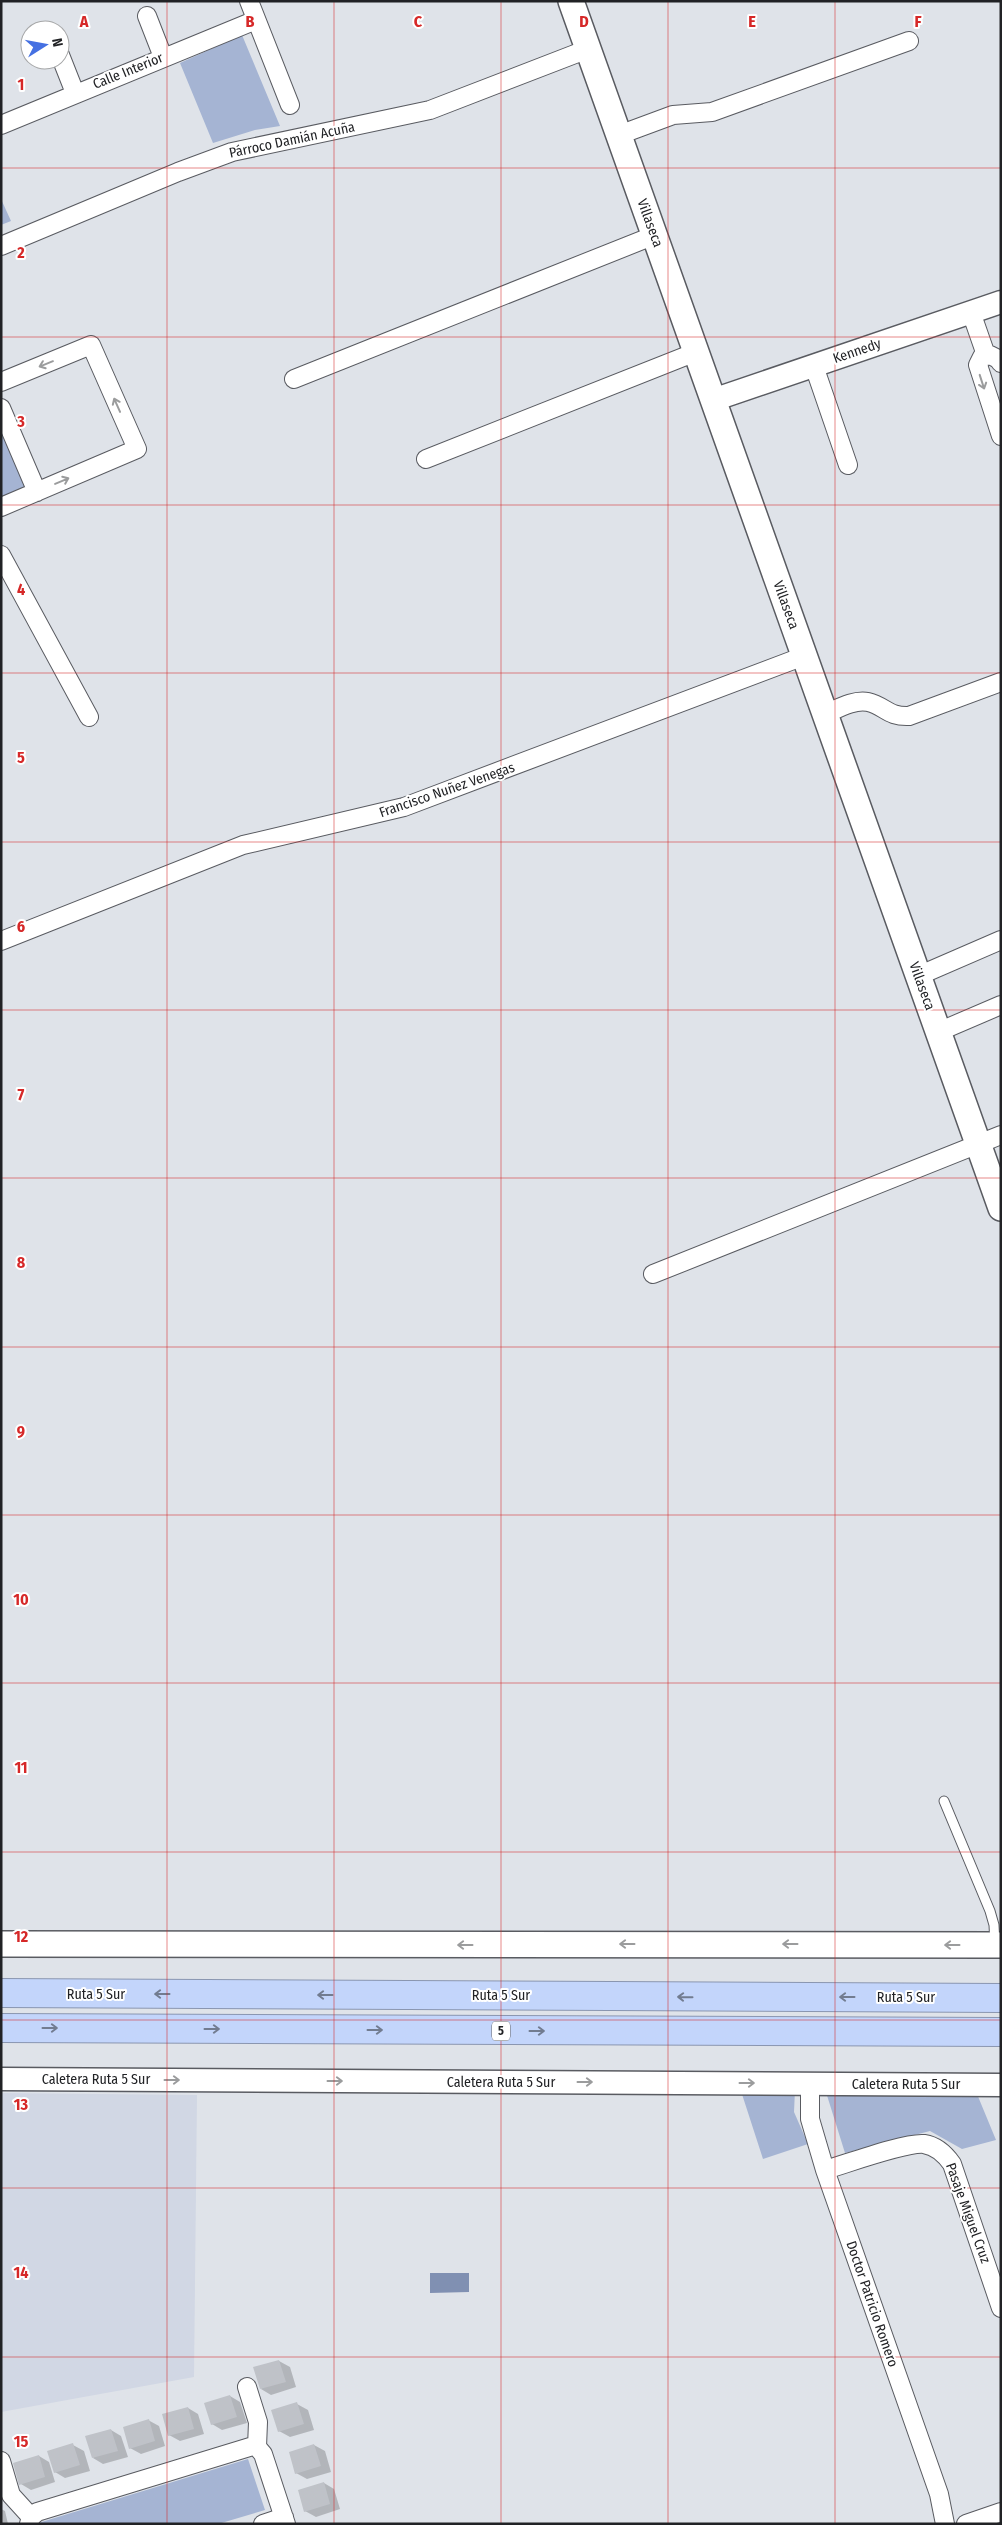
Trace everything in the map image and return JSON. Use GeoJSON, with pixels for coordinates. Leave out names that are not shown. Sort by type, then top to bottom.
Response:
{"type":"FeatureCollection","features":[{"type":"Feature","properties":{"kind":"highway","name":"Ruta 5 Sur"},"geometry":{"type":"LineString","coordinates":[[1,1993],[1001,1998]]}},
{"type":"Feature","properties":{"kind":"highway","name":"5"},"geometry":{"type":"LineString","coordinates":[[1,2028],[1001,2032]]}},
{"type":"Feature","properties":{"kind":"main road","name":"Villaseca"},"geometry":{"type":"LineString","coordinates":[[571,1],[938,1032],[990,1140],[1001,1208]]}},
{"type":"Feature","properties":{"kind":"main road"},"geometry":{"type":"LineString","coordinates":[[1,1944],[998,1945]]}},
{"type":"Feature","properties":{"kind":"street"},"geometry":{"type":"LineString","coordinates":[[249,1],[290,105]]}},
{"type":"Feature","properties":{"kind":"street"},"geometry":{"type":"LineString","coordinates":[[147,16],[163,57]]}},
{"type":"Feature","properties":{"kind":"street","name":"Calle Interior"},"geometry":{"type":"LineString","coordinates":[[1,125],[256,20]]}},
{"type":"Feature","properties":{"kind":"street"},"geometry":{"type":"LineString","coordinates":[[619,135],[673,115],[712,112],[909,41]]}},
{"type":"Feature","properties":{"kind":"street","name":"Párroco Damián Acuña"},"geometry":{"type":"LineString","coordinates":[[1,246],[225,154],[430,110],[588,49]]}},
{"type":"Feature","properties":{"kind":"street"},"geometry":{"type":"LineString","coordinates":[[66,70],[75,93]]}},
{"type":"Feature","properties":{"kind":"street"},"geometry":{"type":"LineString","coordinates":[[294,379],[655,235]]}},
{"type":"Feature","properties":{"kind":"street","name":"Kennedy"},"geometry":{"type":"LineString","coordinates":[[713,400],[1001,302]]}},
{"type":"Feature","properties":{"kind":"street"},"geometry":{"type":"LineString","coordinates":[[971,312],[993,359],[980,361],[978,369],[1001,436]]}},
{"type":"Feature","properties":{"kind":"street"},"geometry":{"type":"LineString","coordinates":[[1,382],[91,345],[137,449],[1,507]]}},
{"type":"Feature","properties":{"kind":"street"},"geometry":{"type":"LineString","coordinates":[[426,459],[696,352]]}},
{"type":"Feature","properties":{"kind":"street"},"geometry":{"type":"LineString","coordinates":[[814,366],[848,465]]}},
{"type":"Feature","properties":{"kind":"street"},"geometry":{"type":"LineString","coordinates":[[1,408],[37,492]]}},
{"type":"Feature","properties":{"kind":"street"},"geometry":{"type":"LineString","coordinates":[[1,555],[89,717]]}},
{"type":"Feature","properties":{"kind":"street","name":"Francisco Nuñez Venegas"},"geometry":{"type":"LineString","coordinates":[[1,941],[243,845],[404,807],[804,656]]}},
{"type":"Feature","properties":{"kind":"street"},"geometry":{"type":"LineString","coordinates":[[825,714],[860,701],[872,704],[893,716],[909,716],[1001,682]]}},
{"type":"Feature","properties":{"kind":"street"},"geometry":{"type":"LineString","coordinates":[[918,976],[1001,940]]}},
{"type":"Feature","properties":{"kind":"street"},"geometry":{"type":"LineString","coordinates":[[938,1032],[1001,1005]]}},
{"type":"Feature","properties":{"kind":"street"},"geometry":{"type":"LineString","coordinates":[[653,1274],[990,1140]]}},
{"type":"Feature","properties":{"kind":"street","name":"Caletera Ruta 5 Sur"},"geometry":{"type":"LineString","coordinates":[[1,2079],[1001,2085]]}},
{"type":"Feature","properties":{"kind":"street","name":"Doctor Patricio Romero"},"geometry":{"type":"LineString","coordinates":[[810,2083],[810,2119],[825,2170],[939,2494],[945,2524]]}},
{"type":"Feature","properties":{"kind":"street","name":"Pasaje Miguel Cruz"},"geometry":{"type":"LineString","coordinates":[[825,2170],[917,2144],[925,2144],[941,2151],[952,2164],[1001,2308]]}},
{"type":"Feature","properties":{"kind":"street"},"geometry":{"type":"LineString","coordinates":[[247,2387],[258,2422],[257,2447],[263,2454],[285,2521],[263,2524]]}},
{"type":"Feature","properties":{"kind":"street"},"geometry":{"type":"LineString","coordinates":[[1,2461],[11,2495],[30,2520],[37,2512],[48,2508],[248,2446],[257,2447]]}},
{"type":"Feature","properties":{"kind":"street"},"geometry":{"type":"LineString","coordinates":[[966,2524],[1001,2512]]}},
{"type":"Feature","properties":{"kind":"lane"},"geometry":{"type":"LineString","coordinates":[[944,1801],[990,1911],[998,1945]]}},
{"type":"Feature","properties":{"kind":"shaded area"},"geometry":{"type":"Polygon","coordinates":[[[242,35],[280,126],[255,130],[213,143],[180,63],[242,35]]]}},
{"type":"Feature","properties":{"kind":"shaded area"},"geometry":{"type":"Polygon","coordinates":[[[1,199],[11,221],[1,225],[1,199]]]}},
{"type":"Feature","properties":{"kind":"shaded area"},"geometry":{"type":"Polygon","coordinates":[[[1,427],[26,484],[24,489],[1,499],[1,427]]]}},
{"type":"Feature","properties":{"kind":"shaded area"},"geometry":{"type":"Polygon","coordinates":[[[740,2088],[795,2090],[794,2112],[808,2144],[763,2159],[740,2088]]]}},
{"type":"Feature","properties":{"kind":"shaded area"},"geometry":{"type":"Polygon","coordinates":[[[825,2089],[977,2094],[996,2140],[962,2149],[930,2131],[845,2153],[825,2089]]]}},
{"type":"Feature","properties":{"kind":"shaded area"},"geometry":{"type":"Polygon","coordinates":[[[1,2093],[197,2095],[194,2377],[1,2412],[1,2093]]]}},
{"type":"Feature","properties":{"kind":"shaded area"},"geometry":{"type":"Polygon","coordinates":[[[430,2273],[469,2273],[469,2292],[430,2293],[430,2273]]]}},
{"type":"Feature","properties":{"kind":"shaded area"},"geometry":{"type":"Polygon","coordinates":[[[248,2459],[265,2510],[218,2524],[35,2524],[248,2459]]]}},
{"type":"Feature","properties":{"kind":"building"},"geometry":{"type":"Polygon","coordinates":[[[279,2360],[286,2382],[260,2389],[253,2367],[279,2360]]]}},
{"type":"Feature","properties":{"kind":"building"},"geometry":{"type":"Polygon","coordinates":[[[230,2395],[237,2417],[211,2425],[204,2403],[230,2395]]]}},
{"type":"Feature","properties":{"kind":"building"},"geometry":{"type":"Polygon","coordinates":[[[297,2402],[304,2424],[278,2432],[271,2410],[297,2402]]]}},
{"type":"Feature","properties":{"kind":"building"},"geometry":{"type":"Polygon","coordinates":[[[188,2407],[194,2429],[168,2436],[162,2414],[188,2407]]]}},
{"type":"Feature","properties":{"kind":"building"},"geometry":{"type":"Polygon","coordinates":[[[149,2419],[155,2441],[129,2449],[123,2427],[149,2419]]]}},
{"type":"Feature","properties":{"kind":"building"},"geometry":{"type":"Polygon","coordinates":[[[111,2429],[118,2451],[92,2458],[85,2436],[111,2429]]]}},
{"type":"Feature","properties":{"kind":"building"},"geometry":{"type":"Polygon","coordinates":[[[73,2443],[80,2465],[54,2473],[47,2451],[73,2443]]]}},
{"type":"Feature","properties":{"kind":"building"},"geometry":{"type":"Polygon","coordinates":[[[314,2444],[321,2466],[295,2474],[289,2452],[314,2444]]]}},
{"type":"Feature","properties":{"kind":"building"},"geometry":{"type":"Polygon","coordinates":[[[39,2455],[45,2477],[19,2485],[13,2463],[39,2455]]]}},
{"type":"Feature","properties":{"kind":"building"},"geometry":{"type":"Polygon","coordinates":[[[324,2482],[330,2504],[304,2512],[298,2490],[324,2482]]]}}]}
